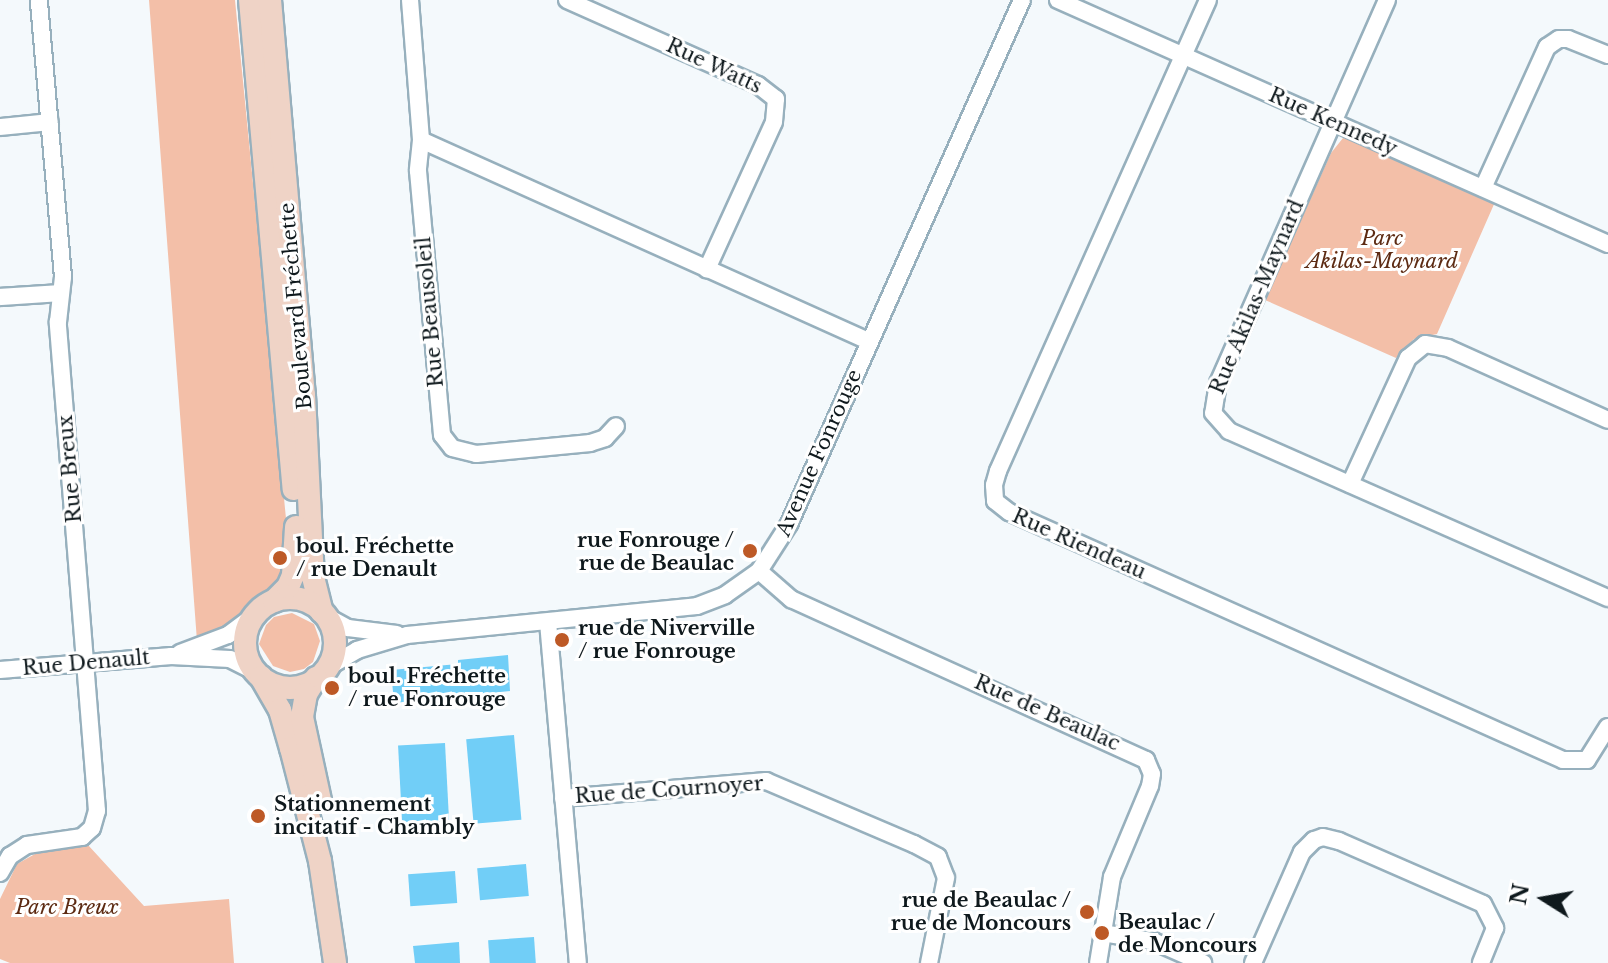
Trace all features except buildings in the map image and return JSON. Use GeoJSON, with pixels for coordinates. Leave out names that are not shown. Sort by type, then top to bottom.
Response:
{"type":"FeatureCollection","features":[{"type":"Feature","properties":{"kind":"main road","name":"Boulevard Fréchette"},"geometry":{"type":"LineString","coordinates":[[250,0],[282,339],[297,541],[293,575],[288,587],[274,601]]}},
{"type":"Feature","properties":{"kind":"main road","name":"Boulevard Fréchette"},"geometry":{"type":"LineString","coordinates":[[270,0],[304,395],[313,577],[324,614]]}},
{"type":"Feature","properties":{"kind":"main road"},"geometry":{"type":"LineString","coordinates":[[335,963],[320,861],[291,748],[280,710],[245,649],[245,632],[253,616],[274,601],[302,599],[324,614],[335,645],[304,702],[303,724],[338,873],[350,963]]}},
{"type":"Feature","properties":{"kind":"main road"},"geometry":{"type":"LineString","coordinates":[[258,675],[291,687],[322,673]]}},
{"type":"Feature","properties":{"kind":"street","name":"Rue Breux"},"geometry":{"type":"LineString","coordinates":[[0,873],[10,856],[20,849],[35,843],[77,839],[88,833],[95,822],[97,803],[58,322],[63,277],[39,0]]}},
{"type":"Feature","properties":{"kind":"street","name":"Rue Beausoleil"},"geometry":{"type":"LineString","coordinates":[[410,0],[421,140],[418,171],[440,428],[445,441],[458,451],[469,454],[530,450],[590,443],[605,438],[616,426]]}},
{"type":"Feature","properties":{"kind":"street","name":"Rue Watts"},"geometry":{"type":"LineString","coordinates":[[567,0],[758,85],[776,99],[774,122],[707,269]]}},
{"type":"Feature","properties":{"kind":"street","name":"Avenue Fonrouge"},"geometry":{"type":"LineString","coordinates":[[407,635],[697,606],[725,595],[759,571],[789,524],[1022,0]]}},
{"type":"Feature","properties":{"kind":"street","name":"Rue Kennedy"},"geometry":{"type":"LineString","coordinates":[[1058,0],[1608,244]]}},
{"type":"Feature","properties":{"kind":"street","name":"Rue Riendeau"},"geometry":{"type":"LineString","coordinates":[[1208,0],[998,471],[995,501],[1009,512],[1563,760],[1587,760],[1596,751],[1608,727]]}},
{"type":"Feature","properties":{"kind":"street","name":"Rue Akilas-Maynard"},"geometry":{"type":"LineString","coordinates":[[1387,0],[1218,383],[1212,408],[1219,424],[1229,431],[1608,598]]}},
{"type":"Feature","properties":{"kind":"street"},"geometry":{"type":"LineString","coordinates":[[1483,188],[1547,47],[1559,39],[1568,39],[1608,55]]}},
{"type":"Feature","properties":{"kind":"street"},"geometry":{"type":"LineString","coordinates":[[0,127],[50,122]]}},
{"type":"Feature","properties":{"kind":"street"},"geometry":{"type":"LineString","coordinates":[[421,140],[869,341]]}},
{"type":"Feature","properties":{"kind":"street"},"geometry":{"type":"LineString","coordinates":[[0,297],[61,293]]}},
{"type":"Feature","properties":{"kind":"street"},"geometry":{"type":"LineString","coordinates":[[1350,484],[1408,358],[1425,344],[1440,345],[1608,420]]}},
{"type":"Feature","properties":{"kind":"street","name":"Rue de Beaulac"},"geometry":{"type":"LineString","coordinates":[[759,571],[791,599],[1146,760],[1152,780],[1116,865],[1098,963]]}},
{"type":"Feature","properties":{"kind":"street"},"geometry":{"type":"LineString","coordinates":[[324,614],[359,630],[407,635]]}},
{"type":"Feature","properties":{"kind":"street","name":"Rue Denault"},"geometry":{"type":"LineString","coordinates":[[171,656],[228,635],[253,616]]}},
{"type":"Feature","properties":{"kind":"street"},"geometry":{"type":"LineString","coordinates":[[548,622],[578,963]]}},
{"type":"Feature","properties":{"kind":"street"},"geometry":{"type":"LineString","coordinates":[[322,673],[357,650],[407,635]]}},
{"type":"Feature","properties":{"kind":"street","name":"Rue Denault"},"geometry":{"type":"LineString","coordinates":[[0,670],[171,656],[230,659],[258,675]]}},
{"type":"Feature","properties":{"kind":"street","name":"Rue de Cournoyer"},"geometry":{"type":"LineString","coordinates":[[563,798],[766,781],[914,844],[938,857],[946,878],[929,963]]}},
{"type":"Feature","properties":{"kind":"street"},"geometry":{"type":"LineString","coordinates":[[1253,963],[1302,852],[1314,840],[1323,837],[1339,841],[1483,904],[1495,928],[1481,963]]}},
{"type":"Feature","properties":{"kind":"street"},"geometry":{"type":"LineString","coordinates":[[1102,933],[1153,941],[1203,963]]}},
{"type":"Feature","properties":{"kind":"green space"},"geometry":{"type":"Polygon","coordinates":[[[149,0],[235,0],[289,549],[279,588],[261,596],[233,622],[197,641],[149,0]]]}},
{"type":"Feature","properties":{"kind":"green space","name":"Parc Akilas-Maynard"},"geometry":{"type":"Polygon","coordinates":[[[1343,138],[1355,140],[1495,202],[1437,334],[1414,339],[1396,358],[1265,300],[1331,153],[1343,138]]]}},
{"type":"Feature","properties":{"kind":"green space"},"geometry":{"type":"Polygon","coordinates":[[[292,613],[314,624],[320,641],[313,662],[304,669],[290,672],[273,666],[259,644],[266,625],[274,617],[292,613]]]}},
{"type":"Feature","properties":{"kind":"green space","name":"Parc Breux"},"geometry":{"type":"Polygon","coordinates":[[[88,845],[144,906],[229,899],[234,963],[10,963],[0,959],[0,899],[17,864],[35,854],[88,845]]]}},
{"type":"Feature","properties":{"kind":"place","name":"rue Fonrouge / rue de Beaulac"},"geometry":{"type":"Point","coordinates":[750,551]}},
{"type":"Feature","properties":{"kind":"place","name":"boul. Fréchette / rue Denault"},"geometry":{"type":"Point","coordinates":[280,558]}},
{"type":"Feature","properties":{"kind":"place","name":"rue de Niverville / rue Fonrouge"},"geometry":{"type":"Point","coordinates":[562,640]}},
{"type":"Feature","properties":{"kind":"place","name":"boul. Fréchette / rue Fonrouge"},"geometry":{"type":"Point","coordinates":[332,688]}},
{"type":"Feature","properties":{"kind":"place","name":"Stationnement incitatif - Chambly"},"geometry":{"type":"Point","coordinates":[258,816]}},
{"type":"Feature","properties":{"kind":"place","name":"rue de Beaulac / rue de Moncours"},"geometry":{"type":"Point","coordinates":[1087,912]}},
{"type":"Feature","properties":{"kind":"place","name":"Beaulac / de Moncours"},"geometry":{"type":"Point","coordinates":[1102,933]}}]}
